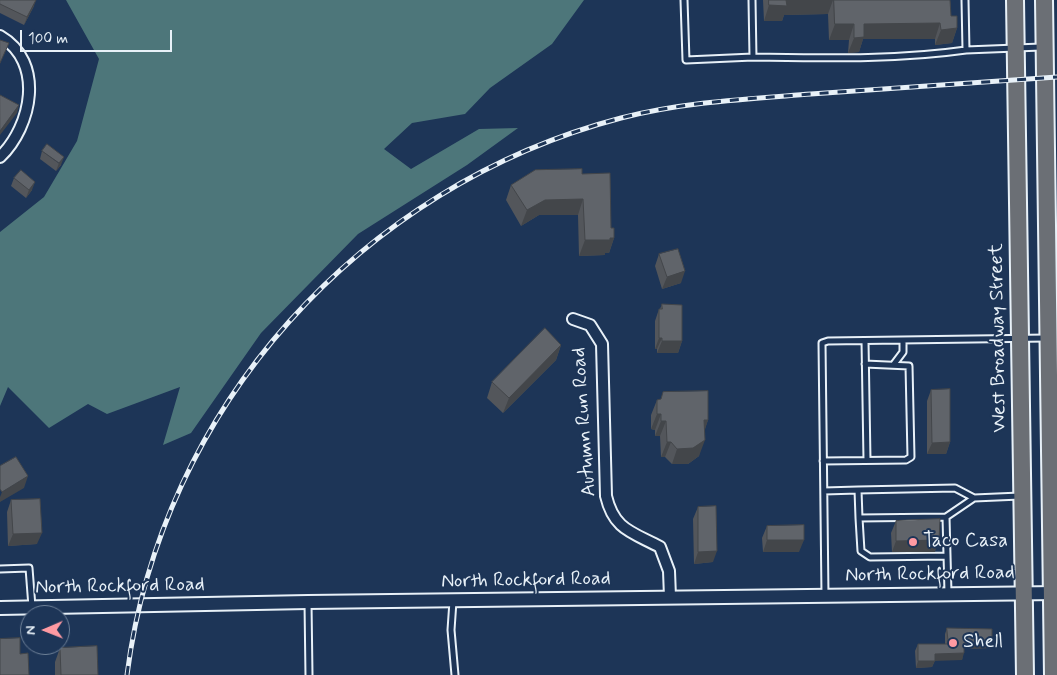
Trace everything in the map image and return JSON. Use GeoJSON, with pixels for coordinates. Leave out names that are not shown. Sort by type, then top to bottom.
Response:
{"type":"FeatureCollection","features":[{"type":"Feature","properties":{"kind":"main road","name":"West Broadway Street"},"geometry":{"type":"LineString","coordinates":[[1015,0],[1025,675]]}},
{"type":"Feature","properties":{"kind":"main road"},"geometry":{"type":"LineString","coordinates":[[1044,0],[1048,338],[1053,480],[1053,675]]}},
{"type":"Feature","properties":{"kind":"street"},"geometry":{"type":"LineString","coordinates":[[0,36],[19,51],[24,60],[30,88],[28,105],[17,138],[0,157]]}},
{"type":"Feature","properties":{"kind":"street","name":"Autumn Run Road"},"geometry":{"type":"LineString","coordinates":[[573,319],[590,325],[602,344],[606,496],[610,511],[618,524],[660,547],[669,571],[670,598]]}},
{"type":"Feature","properties":{"kind":"street","name":"North Rockford Road"},"geometry":{"type":"LineString","coordinates":[[70,606],[1054,593]]}},
{"type":"Feature","properties":{"kind":"street","name":"North Rockford Road"},"geometry":{"type":"LineString","coordinates":[[0,608],[20,607]]}},
{"type":"Feature","properties":{"kind":"lane"},"geometry":{"type":"LineString","coordinates":[[684,0],[686,60],[753,57],[831,58],[1044,46]]}},
{"type":"Feature","properties":{"kind":"lane"},"geometry":{"type":"LineString","coordinates":[[752,0],[753,57]]}},
{"type":"Feature","properties":{"kind":"lane"},"geometry":{"type":"LineString","coordinates":[[965,0],[966,50]]}},
{"type":"Feature","properties":{"kind":"lane"},"geometry":{"type":"LineString","coordinates":[[825,596],[822,344],[828,341],[1048,338]]}},
{"type":"Feature","properties":{"kind":"lane"},"geometry":{"type":"LineString","coordinates":[[894,364],[903,352],[903,340]]}},
{"type":"Feature","properties":{"kind":"lane"},"geometry":{"type":"LineString","coordinates":[[865,341],[867,460]]}},
{"type":"Feature","properties":{"kind":"lane"},"geometry":{"type":"LineString","coordinates":[[823,461],[906,460],[911,457],[910,369],[906,364],[865,364]]}},
{"type":"Feature","properties":{"kind":"lane"},"geometry":{"type":"LineString","coordinates":[[824,491],[956,488],[974,498],[1023,496]]}},
{"type":"Feature","properties":{"kind":"lane"},"geometry":{"type":"LineString","coordinates":[[858,490],[861,551],[870,557],[947,556]]}},
{"type":"Feature","properties":{"kind":"lane"},"geometry":{"type":"LineString","coordinates":[[859,518],[946,517],[974,498]]}},
{"type":"Feature","properties":{"kind":"lane"},"geometry":{"type":"LineString","coordinates":[[946,517],[948,594]]}},
{"type":"Feature","properties":{"kind":"lane"},"geometry":{"type":"LineString","coordinates":[[0,569],[29,568],[32,605]]}},
{"type":"Feature","properties":{"kind":"lane"},"geometry":{"type":"LineString","coordinates":[[453,600],[451,630],[455,675]]}},
{"type":"Feature","properties":{"kind":"lane"},"geometry":{"type":"LineString","coordinates":[[308,602],[310,675]]}},
{"type":"Feature","properties":{"kind":"green space"},"geometry":{"type":"Polygon","coordinates":[[[66,0],[584,0],[552,44],[490,88],[465,114],[412,123],[384,149],[411,169],[479,129],[518,128],[467,165],[358,234],[261,333],[191,433],[163,445],[180,387],[107,414],[88,404],[49,428],[8,387],[0,406],[0,232],[44,197],[77,141],[99,59],[66,0]]]}},
{"type":"Feature","properties":{"kind":"building"},"geometry":{"type":"Polygon","coordinates":[[[0,0],[36,0],[27,17],[0,4],[0,0]]]}},
{"type":"Feature","properties":{"kind":"building"},"geometry":{"type":"Polygon","coordinates":[[[769,0],[786,0],[787,6],[769,5],[769,0]]]}},
{"type":"Feature","properties":{"kind":"building"},"geometry":{"type":"Polygon","coordinates":[[[834,0],[950,0],[951,16],[957,16],[957,28],[941,30],[940,23],[864,24],[864,37],[854,38],[854,24],[835,24],[834,0]]]}},
{"type":"Feature","properties":{"kind":"building"},"geometry":{"type":"Polygon","coordinates":[[[0,40],[9,43],[0,63],[0,40]]]}},
{"type":"Feature","properties":{"kind":"building"},"geometry":{"type":"Polygon","coordinates":[[[0,95],[19,105],[0,131],[0,95]]]}},
{"type":"Feature","properties":{"kind":"building"},"geometry":{"type":"Polygon","coordinates":[[[47,144],[64,157],[59,163],[42,151],[47,144]]]}},
{"type":"Feature","properties":{"kind":"building"},"geometry":{"type":"Polygon","coordinates":[[[582,169],[582,174],[610,173],[611,228],[614,228],[614,238],[610,238],[610,240],[585,240],[583,199],[545,200],[527,210],[511,185],[535,170],[582,169]]]}},
{"type":"Feature","properties":{"kind":"building"},"geometry":{"type":"Polygon","coordinates":[[[21,170],[35,182],[29,190],[14,178],[21,170]]]}},
{"type":"Feature","properties":{"kind":"building"},"geometry":{"type":"Polygon","coordinates":[[[678,249],[685,271],[667,277],[659,254],[678,249]]]}},
{"type":"Feature","properties":{"kind":"building"},"geometry":{"type":"Polygon","coordinates":[[[662,304],[682,305],[682,341],[662,341],[662,338],[659,338],[659,309],[662,309],[662,304]]]}},
{"type":"Feature","properties":{"kind":"building"},"geometry":{"type":"Polygon","coordinates":[[[545,328],[561,345],[509,398],[492,382],[545,328]]]}},
{"type":"Feature","properties":{"kind":"building"},"geometry":{"type":"Polygon","coordinates":[[[950,389],[950,442],[932,443],[931,390],[950,389]]]}},
{"type":"Feature","properties":{"kind":"building"},"geometry":{"type":"Polygon","coordinates":[[[708,391],[708,420],[704,420],[705,440],[693,448],[677,449],[671,442],[667,442],[666,421],[661,421],[661,414],[657,414],[657,400],[661,399],[663,392],[708,391]]]}},
{"type":"Feature","properties":{"kind":"building"},"geometry":{"type":"Polygon","coordinates":[[[16,457],[28,476],[2,492],[0,489],[0,466],[16,457]]]}},
{"type":"Feature","properties":{"kind":"building"},"geometry":{"type":"Polygon","coordinates":[[[40,499],[42,533],[13,534],[11,500],[40,499]]]}},
{"type":"Feature","properties":{"kind":"building"},"geometry":{"type":"Polygon","coordinates":[[[716,506],[717,551],[698,552],[698,507],[716,506]]]}},
{"type":"Feature","properties":{"kind":"building"},"geometry":{"type":"Polygon","coordinates":[[[940,519],[939,540],[896,541],[896,521],[940,519]]]}},
{"type":"Feature","properties":{"kind":"building"},"geometry":{"type":"Polygon","coordinates":[[[804,525],[804,540],[767,540],[767,526],[804,525]]]}},
{"type":"Feature","properties":{"kind":"building"},"geometry":{"type":"Polygon","coordinates":[[[947,628],[992,629],[992,642],[964,643],[964,653],[935,654],[935,661],[918,661],[918,644],[948,644],[947,628]]]}},
{"type":"Feature","properties":{"kind":"building"},"geometry":{"type":"Polygon","coordinates":[[[20,638],[20,655],[28,655],[29,675],[0,675],[0,639],[20,638]]]}},
{"type":"Feature","properties":{"kind":"building"},"geometry":{"type":"Polygon","coordinates":[[[97,646],[98,675],[61,675],[60,655],[70,655],[70,647],[97,646]]]}},
{"type":"Feature","properties":{"kind":"railway"},"geometry":{"type":"LineString","coordinates":[[127,675],[147,577],[182,484],[230,399],[289,322],[359,253],[439,196],[527,150],[621,118],[668,108],[739,100],[1057,77]]}},
{"type":"Feature","properties":{"kind":"place","name":"Taco Casa"},"geometry":{"type":"Point","coordinates":[913,542]}},
{"type":"Feature","properties":{"kind":"place","name":"Shell"},"geometry":{"type":"Point","coordinates":[953,643]}}]}
